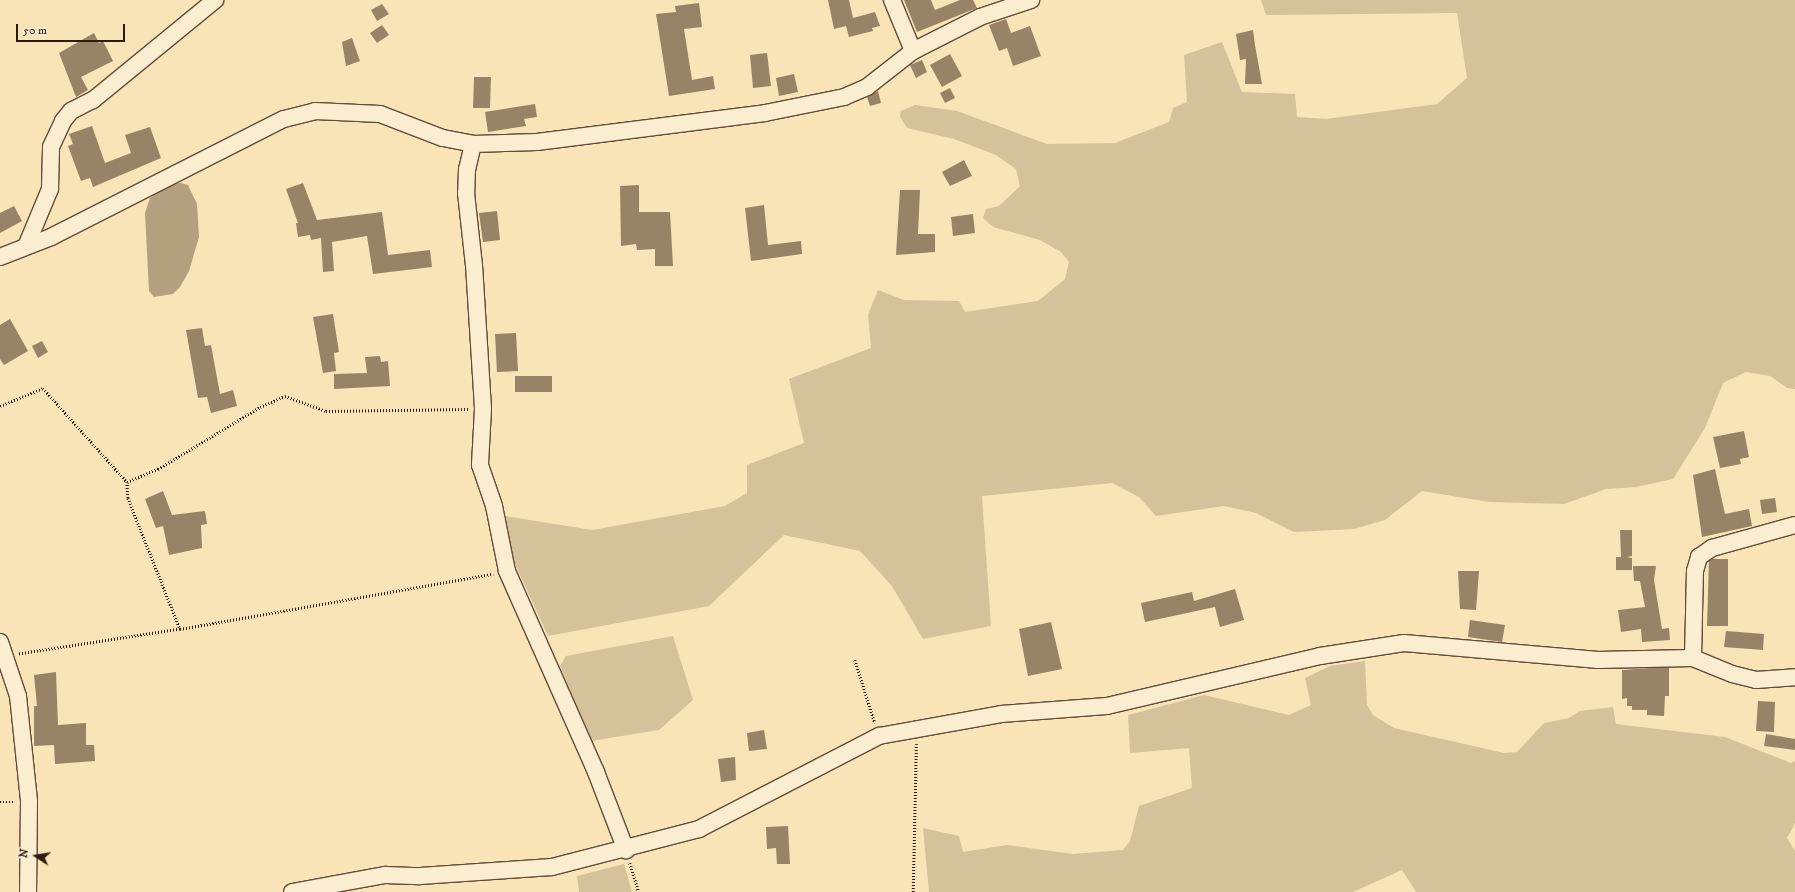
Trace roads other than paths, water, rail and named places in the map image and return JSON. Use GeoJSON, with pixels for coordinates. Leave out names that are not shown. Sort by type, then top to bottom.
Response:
{"type":"FeatureCollection","features":[{"type":"Feature","properties":{"kind":"street"},"geometry":{"type":"LineString","coordinates":[[27,244],[50,189],[51,147],[63,121],[72,111],[93,100],[215,0]]}},
{"type":"Feature","properties":{"kind":"street"},"geometry":{"type":"LineString","coordinates":[[892,0],[913,51]]}},
{"type":"Feature","properties":{"kind":"street"},"geometry":{"type":"LineString","coordinates":[[0,257],[27,244],[51,237],[284,119],[315,111],[380,114],[443,138],[473,144],[507,144],[609,134],[798,107],[844,97],[867,87],[913,51],[980,17],[1031,0]]}},
{"type":"Feature","properties":{"kind":"street"},"geometry":{"type":"LineString","coordinates":[[473,144],[467,169],[466,193],[483,409],[480,465],[494,506],[507,571],[584,744],[626,850]]}},
{"type":"Feature","properties":{"kind":"street"},"geometry":{"type":"LineString","coordinates":[[1693,658],[1695,571],[1699,557],[1712,548],[1795,525]]}},
{"type":"Feature","properties":{"kind":"street"},"geometry":{"type":"LineString","coordinates":[[292,892],[385,875],[420,876],[552,866],[626,850],[699,829],[879,736],[915,728],[1001,714],[1107,706],[1320,656],[1404,643],[1598,660],[1693,658],[1732,674],[1756,680],[1795,677]]}},
{"type":"Feature","properties":{"kind":"street"},"geometry":{"type":"LineString","coordinates":[[2,649],[18,696],[29,801],[28,892]]}}]}
